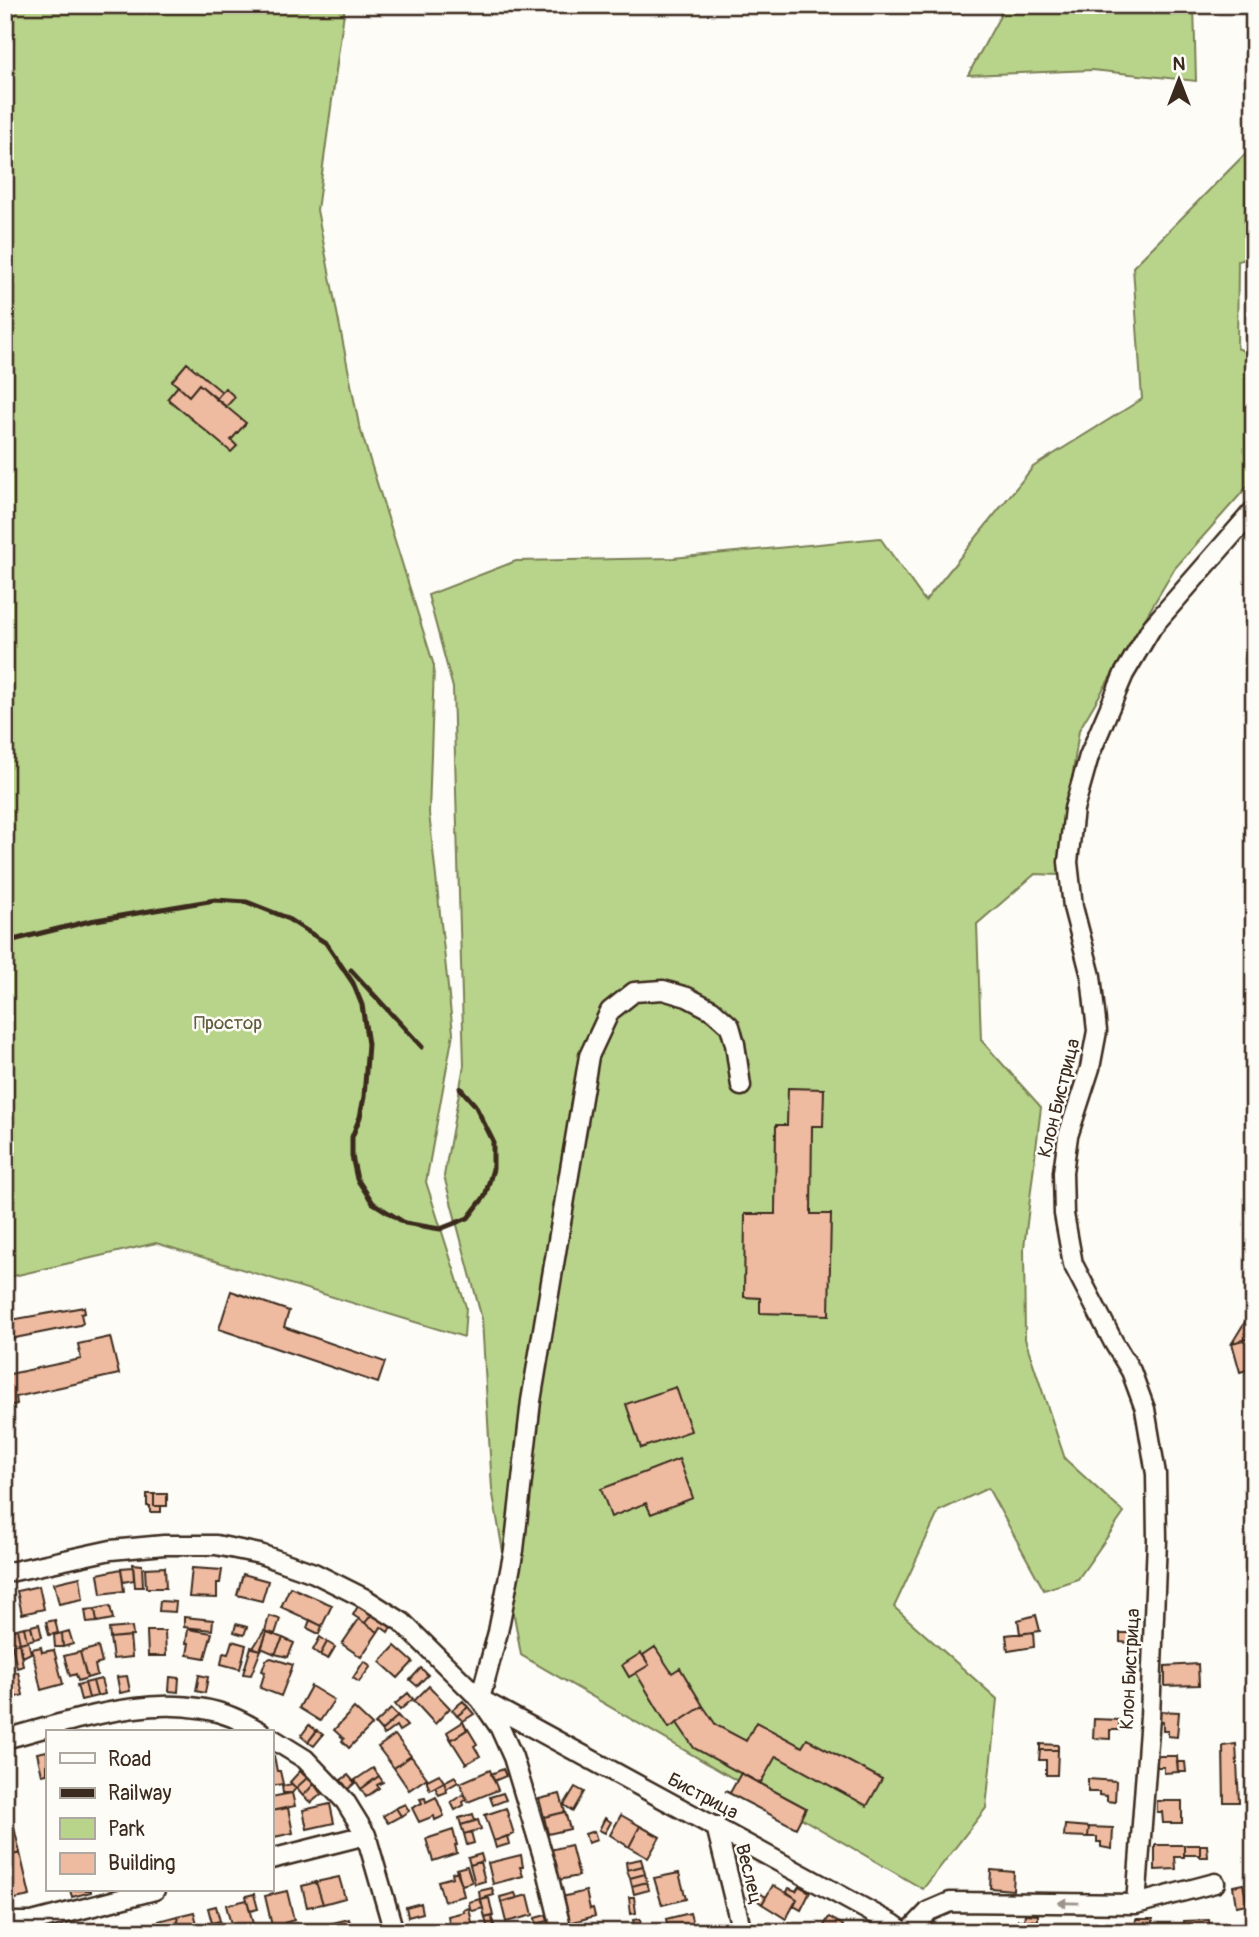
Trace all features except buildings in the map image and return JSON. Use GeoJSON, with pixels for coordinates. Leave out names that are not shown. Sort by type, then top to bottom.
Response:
{"type":"FeatureCollection","features":[{"type":"Feature","properties":{"kind":"street","name":"Клон Бистрица"},"geometry":{"type":"LineString","coordinates":[[1136,1904],[1150,1717],[1157,1540],[1156,1475],[1145,1409],[1131,1371],[1073,1264],[1064,1214],[1063,1172],[1068,1136],[1090,1068],[1097,1031],[1091,976],[1073,907],[1068,862],[1074,809],[1089,757],[1124,674],[1152,626],[1254,510]]}},
{"type":"Feature","properties":{"kind":"street"},"geometry":{"type":"LineString","coordinates":[[481,1699],[498,1632],[514,1550],[531,1401],[589,1056],[610,1011],[634,992],[663,990],[687,997],[712,1010],[730,1026],[741,1086]]}},
{"type":"Feature","properties":{"kind":"street"},"geometry":{"type":"LineString","coordinates":[[5,1573],[111,1550],[164,1545],[216,1545],[260,1554],[314,1573],[364,1598],[402,1622],[481,1699],[500,1728],[513,1757],[546,1866],[562,1932]]}},
{"type":"Feature","properties":{"kind":"street","name":"Бистрица"},"geometry":{"type":"LineString","coordinates":[[481,1699],[906,1932],[929,1910],[950,1902],[1136,1904],[1215,1883]]}},
{"type":"Feature","properties":{"kind":"street"},"geometry":{"type":"LineString","coordinates":[[5,1739],[125,1709],[159,1706],[197,1707],[232,1717],[257,1730]]}},
{"type":"Feature","properties":{"kind":"street"},"geometry":{"type":"LineString","coordinates":[[273,1739],[305,1759],[345,1801],[366,1835],[394,1932]]}},
{"type":"Feature","properties":{"kind":"street","name":"Веслец"},"geometry":{"type":"LineString","coordinates":[[716,1826],[742,1932]]}},
{"type":"Feature","properties":{"kind":"street"},"geometry":{"type":"LineString","coordinates":[[273,1858],[366,1835]]}},
{"type":"Feature","properties":{"kind":"street"},"geometry":{"type":"LineString","coordinates":[[5,1922],[32,1922],[147,1892]]}},
{"type":"Feature","properties":{"kind":"green space","name":"Простор"},"geometry":{"type":"Polygon","coordinates":[[[5,5],[345,5],[317,210],[359,425],[434,666],[429,813],[453,1033],[426,1182],[466,1307],[464,1337],[156,1243],[5,1278],[5,5]]]}},
{"type":"Feature","properties":{"kind":"green space"},"geometry":{"type":"Polygon","coordinates":[[[1006,5],[1194,5],[1196,81],[1092,70],[968,75],[1006,5]]]}},
{"type":"Feature","properties":{"kind":"green space"},"geometry":{"type":"Polygon","coordinates":[[[1254,145],[1254,257],[1238,261],[1237,348],[1254,355],[1254,479],[1175,568],[1079,730],[1058,875],[1035,874],[977,924],[981,1040],[1041,1107],[1024,1248],[1025,1339],[1065,1459],[1124,1513],[1078,1579],[1044,1590],[988,1488],[939,1511],[894,1607],[997,1699],[986,1808],[923,1889],[521,1655],[492,1489],[482,1319],[444,1176],[464,1065],[453,688],[428,595],[516,561],[673,558],[880,538],[925,601],[1033,467],[1142,399],[1133,267],[1254,145]]]}},
{"type":"Feature","properties":{"kind":"railway"},"geometry":{"type":"LineString","coordinates":[[5,942],[90,921],[215,900],[247,902],[285,917],[326,943],[353,983],[362,1005],[368,1044],[364,1097],[352,1137],[352,1156],[357,1179],[373,1203],[405,1223],[440,1229],[468,1218],[485,1196],[493,1169],[493,1141],[475,1105],[460,1088]]}},
{"type":"Feature","properties":{"kind":"railway"},"geometry":{"type":"LineString","coordinates":[[351,970],[422,1047]]}}]}
